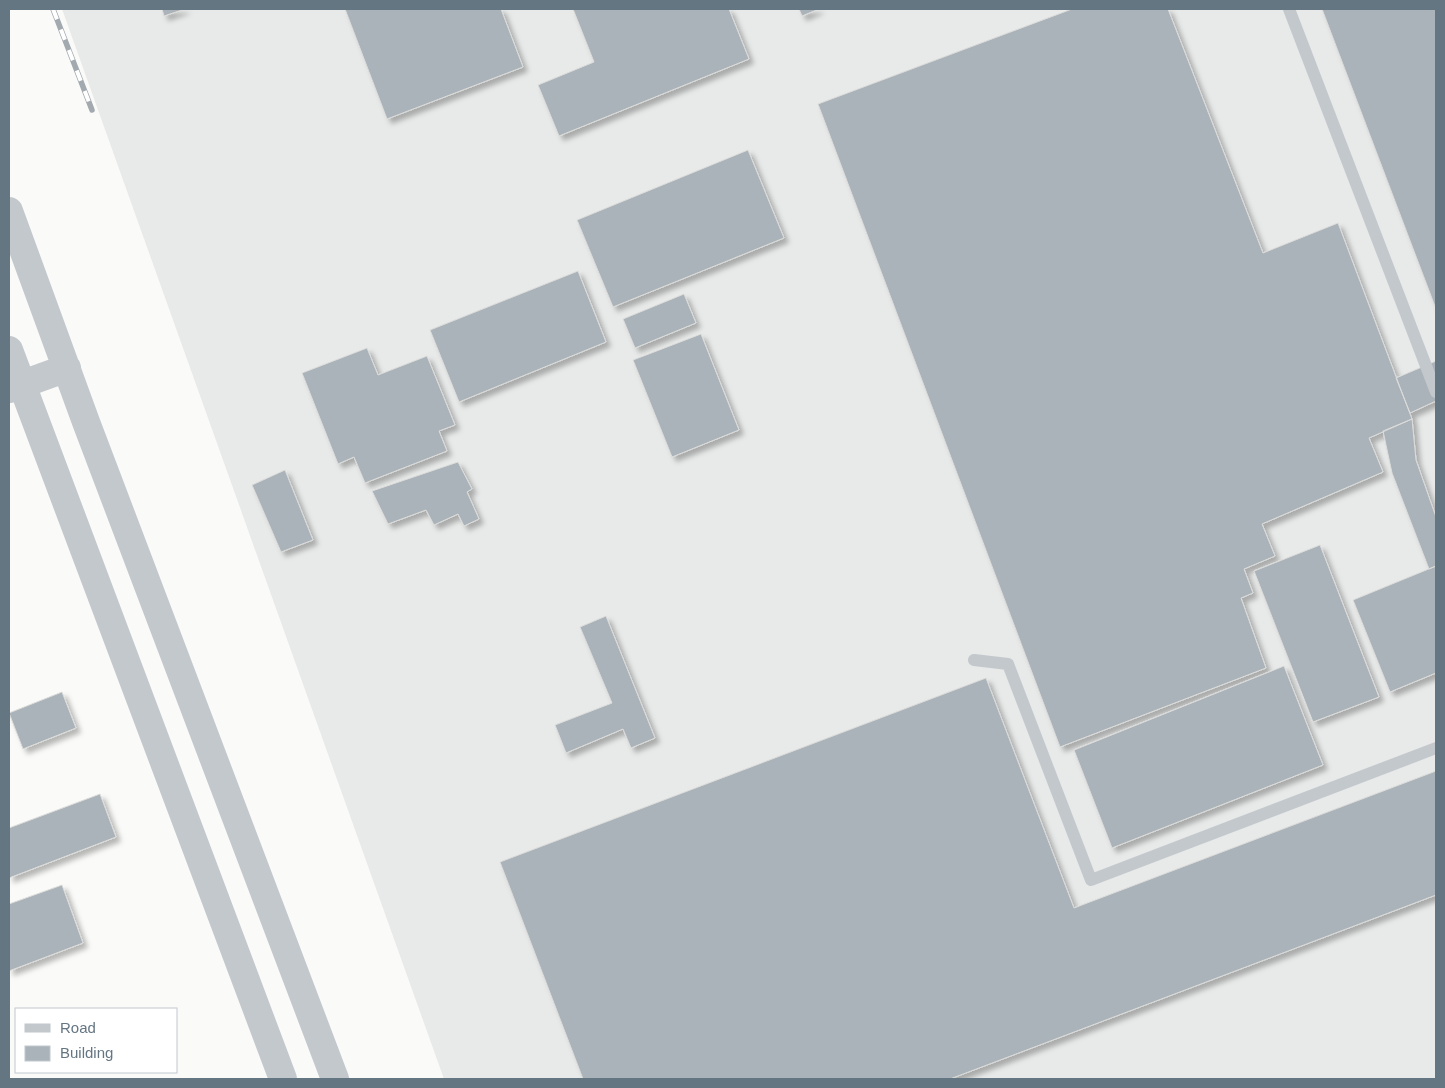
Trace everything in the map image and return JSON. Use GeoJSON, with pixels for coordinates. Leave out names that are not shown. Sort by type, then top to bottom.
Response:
{"type":"FeatureCollection","features":[{"type":"Feature","properties":{"kind":"street"},"geometry":{"type":"LineString","coordinates":[[9,211],[335,1079]]}},
{"type":"Feature","properties":{"kind":"street"},"geometry":{"type":"LineString","coordinates":[[9,350],[15,387],[42,441],[283,1079]]}},
{"type":"Feature","properties":{"kind":"street"},"geometry":{"type":"LineString","coordinates":[[15,387],[67,368]]}},
{"type":"Feature","properties":{"kind":"lane"},"geometry":{"type":"LineString","coordinates":[[1288,9],[1436,392]]}},
{"type":"Feature","properties":{"kind":"lane"},"geometry":{"type":"LineString","coordinates":[[974,660],[1008,664],[1091,880],[1436,748]]}},
{"type":"Feature","properties":{"kind":"shaded area"},"geometry":{"type":"Polygon","coordinates":[[[62,9],[1436,9],[1436,1079],[444,1079],[62,9]]]}},
{"type":"Feature","properties":{"kind":"building"},"geometry":{"type":"Polygon","coordinates":[[[162,9],[185,9],[164,16],[162,9]]]}},
{"type":"Feature","properties":{"kind":"building"},"geometry":{"type":"Polygon","coordinates":[[[345,9],[501,9],[523,67],[387,119],[345,9]]]}},
{"type":"Feature","properties":{"kind":"building"},"geometry":{"type":"Polygon","coordinates":[[[573,9],[729,9],[749,59],[559,136],[538,85],[594,62],[573,9]]]}},
{"type":"Feature","properties":{"kind":"building"},"geometry":{"type":"Polygon","coordinates":[[[799,9],[819,9],[802,16],[799,9]]]}},
{"type":"Feature","properties":{"kind":"building"},"geometry":{"type":"Polygon","coordinates":[[[1072,9],[1168,9],[1263,253],[1338,223],[1412,419],[1369,438],[1383,472],[1262,524],[1275,556],[1244,569],[1253,593],[1241,598],[1266,668],[1060,747],[818,104],[1072,9]]]}},
{"type":"Feature","properties":{"kind":"building"},"geometry":{"type":"Polygon","coordinates":[[[1322,9],[1436,9],[1436,309],[1322,9]]]}},
{"type":"Feature","properties":{"kind":"building"},"geometry":{"type":"Polygon","coordinates":[[[748,150],[784,238],[613,307],[577,220],[748,150]]]}},
{"type":"Feature","properties":{"kind":"building"},"geometry":{"type":"Polygon","coordinates":[[[578,271],[606,342],[459,402],[430,330],[578,271]]]}},
{"type":"Feature","properties":{"kind":"building"},"geometry":{"type":"Polygon","coordinates":[[[684,294],[696,323],[635,348],[623,319],[684,294]]]}},
{"type":"Feature","properties":{"kind":"building"},"geometry":{"type":"Polygon","coordinates":[[[701,334],[739,430],[672,457],[633,360],[701,334]]]}},
{"type":"Feature","properties":{"kind":"building"},"geometry":{"type":"Polygon","coordinates":[[[367,348],[378,375],[427,356],[455,425],[439,431],[447,451],[365,483],[354,457],[338,464],[302,373],[367,348]]]}},
{"type":"Feature","properties":{"kind":"building"},"geometry":{"type":"Polygon","coordinates":[[[1436,361],[1436,401],[1410,413],[1396,378],[1436,361]]]}},
{"type":"Feature","properties":{"kind":"building"},"geometry":{"type":"Polygon","coordinates":[[[1412,419],[1416,460],[1436,517],[1436,566],[1429,569],[1392,473],[1383,431],[1412,419]]]}},
{"type":"Feature","properties":{"kind":"building"},"geometry":{"type":"Polygon","coordinates":[[[458,462],[472,489],[467,492],[479,519],[464,526],[458,514],[434,525],[426,510],[388,524],[372,491],[458,462]]]}},
{"type":"Feature","properties":{"kind":"building"},"geometry":{"type":"Polygon","coordinates":[[[285,470],[313,540],[281,552],[252,485],[285,470]]]}},
{"type":"Feature","properties":{"kind":"building"},"geometry":{"type":"Polygon","coordinates":[[[1320,545],[1379,697],[1313,722],[1254,571],[1320,545]]]}},
{"type":"Feature","properties":{"kind":"building"},"geometry":{"type":"Polygon","coordinates":[[[1436,566],[1436,673],[1390,692],[1353,600],[1436,566]]]}},
{"type":"Feature","properties":{"kind":"building"},"geometry":{"type":"Polygon","coordinates":[[[606,616],[655,738],[631,748],[623,729],[566,753],[555,725],[612,703],[580,627],[606,616]]]}},
{"type":"Feature","properties":{"kind":"building"},"geometry":{"type":"Polygon","coordinates":[[[1284,666],[1323,765],[1112,848],[1074,750],[1284,666]]]}},
{"type":"Feature","properties":{"kind":"building"},"geometry":{"type":"Polygon","coordinates":[[[986,678],[1074,908],[1436,771],[1436,895],[950,1079],[583,1079],[500,862],[986,678]]]}},
{"type":"Feature","properties":{"kind":"building"},"geometry":{"type":"Polygon","coordinates":[[[62,692],[76,728],[23,749],[9,713],[62,692]]]}},
{"type":"Feature","properties":{"kind":"building"},"geometry":{"type":"Polygon","coordinates":[[[100,794],[116,837],[9,878],[9,828],[100,794]]]}},
{"type":"Feature","properties":{"kind":"building"},"geometry":{"type":"Polygon","coordinates":[[[62,885],[83,943],[9,971],[9,904],[62,885]]]}},
{"type":"Feature","properties":{"kind":"railway"},"geometry":{"type":"LineString","coordinates":[[53,9],[92,110]]}}]}
